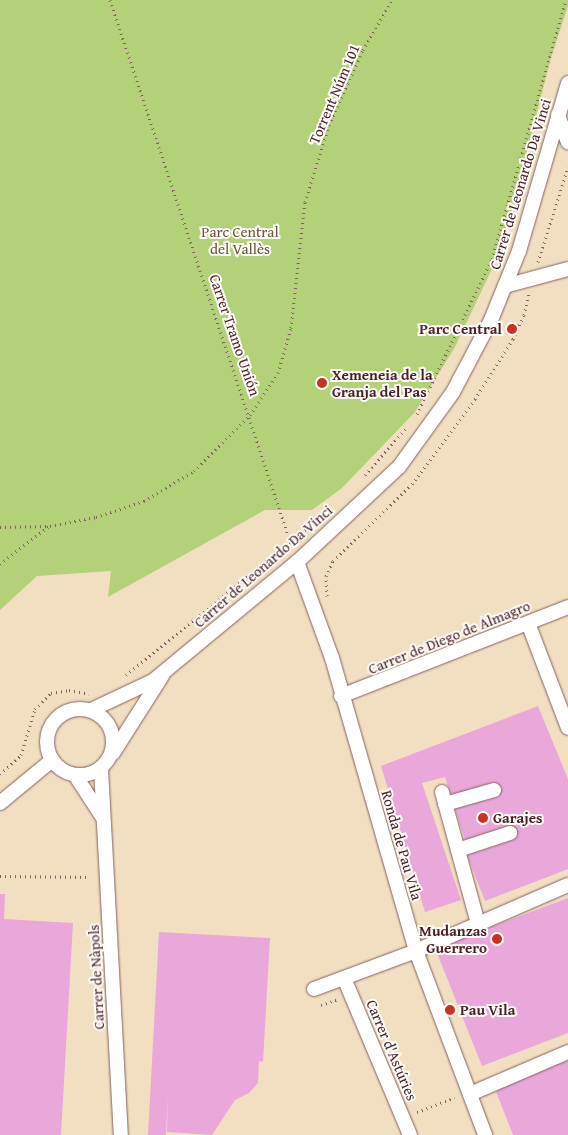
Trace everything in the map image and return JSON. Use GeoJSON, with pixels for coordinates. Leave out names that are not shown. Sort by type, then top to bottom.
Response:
{"type":"FeatureCollection","features":[{"type":"Feature","properties":{"kind":"street","name":"Carrer de Leonardo Da Vinci"},"geometry":{"type":"LineString","coordinates":[[91,710],[153,681],[297,562],[399,467],[453,392],[491,320],[520,251],[568,83]]}},
{"type":"Feature","properties":{"kind":"street"},"geometry":{"type":"LineString","coordinates":[[558,116],[568,142]]}},
{"type":"Feature","properties":{"kind":"street"},"geometry":{"type":"LineString","coordinates":[[505,286],[568,269]]}},
{"type":"Feature","properties":{"kind":"street","name":"Ronda de Pau Vila"},"geometry":{"type":"LineString","coordinates":[[297,562],[326,642],[416,951],[485,1135]]}},
{"type":"Feature","properties":{"kind":"street","name":"Carrer de Diego de Almagro"},"geometry":{"type":"LineString","coordinates":[[341,696],[568,607]]}},
{"type":"Feature","properties":{"kind":"street"},"geometry":{"type":"LineString","coordinates":[[528,623],[568,728]]}},
{"type":"Feature","properties":{"kind":"street","name":"Carrer de Leonardo Da Vinci"},"geometry":{"type":"LineString","coordinates":[[112,755],[167,669]]}},
{"type":"Feature","properties":{"kind":"street"},"geometry":{"type":"LineString","coordinates":[[74,775],[101,769],[112,755],[113,739],[108,723],[91,710],[71,710],[54,721],[47,740],[52,760],[62,770],[74,775],[103,818]]}},
{"type":"Feature","properties":{"kind":"street"},"geometry":{"type":"LineString","coordinates":[[0,803],[52,760]]}},
{"type":"Feature","properties":{"kind":"street","name":"Carrer de Nàpols"},"geometry":{"type":"LineString","coordinates":[[101,769],[121,1135]]}},
{"type":"Feature","properties":{"kind":"street"},"geometry":{"type":"LineString","coordinates":[[478,924],[443,798],[494,790]]}},
{"type":"Feature","properties":{"kind":"street"},"geometry":{"type":"LineString","coordinates":[[458,850],[510,833]]}},
{"type":"Feature","properties":{"kind":"street"},"geometry":{"type":"LineString","coordinates":[[314,989],[416,951],[568,884]]}},
{"type":"Feature","properties":{"kind":"street","name":"Carrer d'Astúries"},"geometry":{"type":"LineString","coordinates":[[344,978],[410,1135]]}},
{"type":"Feature","properties":{"kind":"street"},"geometry":{"type":"LineString","coordinates":[[470,1094],[568,1052]]}},
{"type":"Feature","properties":{"kind":"path","name":"Carrer Tramo Unión"},"geometry":{"type":"LineString","coordinates":[[110,0],[250,415],[288,535]]}},
{"type":"Feature","properties":{"kind":"path","name":"Torrent Núm 101"},"geometry":{"type":"LineString","coordinates":[[0,527],[50,526],[96,517],[144,501],[194,471],[250,415],[278,373],[291,328],[305,202],[329,125],[364,50],[392,0]]}},
{"type":"Feature","properties":{"kind":"path"},"geometry":{"type":"LineString","coordinates":[[414,418],[492,259],[566,0]]}},
{"type":"Feature","properties":{"kind":"path"},"geometry":{"type":"LineString","coordinates":[[363,478],[408,426]]}},
{"type":"Feature","properties":{"kind":"path"},"geometry":{"type":"LineString","coordinates":[[125,676],[325,514]]}},
{"type":"Feature","properties":{"kind":"path"},"geometry":{"type":"LineString","coordinates":[[0,564],[50,526]]}},
{"type":"Feature","properties":{"kind":"path"},"geometry":{"type":"LineString","coordinates":[[0,774],[21,755],[35,709],[52,693],[69,690],[95,694]]}},
{"type":"Feature","properties":{"kind":"path"},"geometry":{"type":"LineString","coordinates":[[0,876],[90,877]]}},
{"type":"Feature","properties":{"kind":"path"},"geometry":{"type":"LineString","coordinates":[[403,1117],[454,1098]]}},
{"type":"Feature","properties":{"kind":"green space","name":"Parc Central del Vallès"},"geometry":{"type":"Polygon","coordinates":[[[0,0],[568,0],[568,6],[551,58],[510,217],[491,271],[455,347],[415,412],[342,488],[312,510],[265,510],[108,597],[111,571],[37,576],[0,610],[0,0]]]}},
{"type":"Feature","properties":{"kind":"building"},"geometry":{"type":"Polygon","coordinates":[[[538,706],[568,779],[568,869],[485,901],[467,855],[515,839],[511,827],[465,840],[455,809],[500,796],[496,785],[452,798],[445,777],[422,783],[461,900],[425,912],[381,766],[538,706]]]}},
{"type":"Feature","properties":{"kind":"building"},"geometry":{"type":"Polygon","coordinates":[[[0,894],[5,894],[4,919],[73,923],[61,1135],[0,1135],[0,894]]]}},
{"type":"Feature","properties":{"kind":"building"},"geometry":{"type":"Polygon","coordinates":[[[568,898],[568,1033],[482,1066],[435,948],[568,898]]]}},
{"type":"Feature","properties":{"kind":"building"},"geometry":{"type":"Polygon","coordinates":[[[159,932],[270,938],[263,1062],[259,1061],[258,1083],[249,1093],[235,1100],[212,1135],[167,1132],[168,1095],[166,1135],[148,1135],[159,932]]]}},
{"type":"Feature","properties":{"kind":"building"},"geometry":{"type":"Polygon","coordinates":[[[568,1060],[568,1135],[513,1135],[495,1089],[568,1060]]]}},
{"type":"Feature","properties":{"kind":"place","name":"Parc Central"},"geometry":{"type":"Point","coordinates":[512,329]}},
{"type":"Feature","properties":{"kind":"place","name":"Xemeneia de la Granja del Pas"},"geometry":{"type":"Point","coordinates":[322,383]}},
{"type":"Feature","properties":{"kind":"place","name":"Garajes"},"geometry":{"type":"Point","coordinates":[483,818]}},
{"type":"Feature","properties":{"kind":"place","name":"Mudanzas Guerrero"},"geometry":{"type":"Point","coordinates":[497,939]}},
{"type":"Feature","properties":{"kind":"place","name":"Pau Vila"},"geometry":{"type":"Point","coordinates":[450,1010]}}]}
